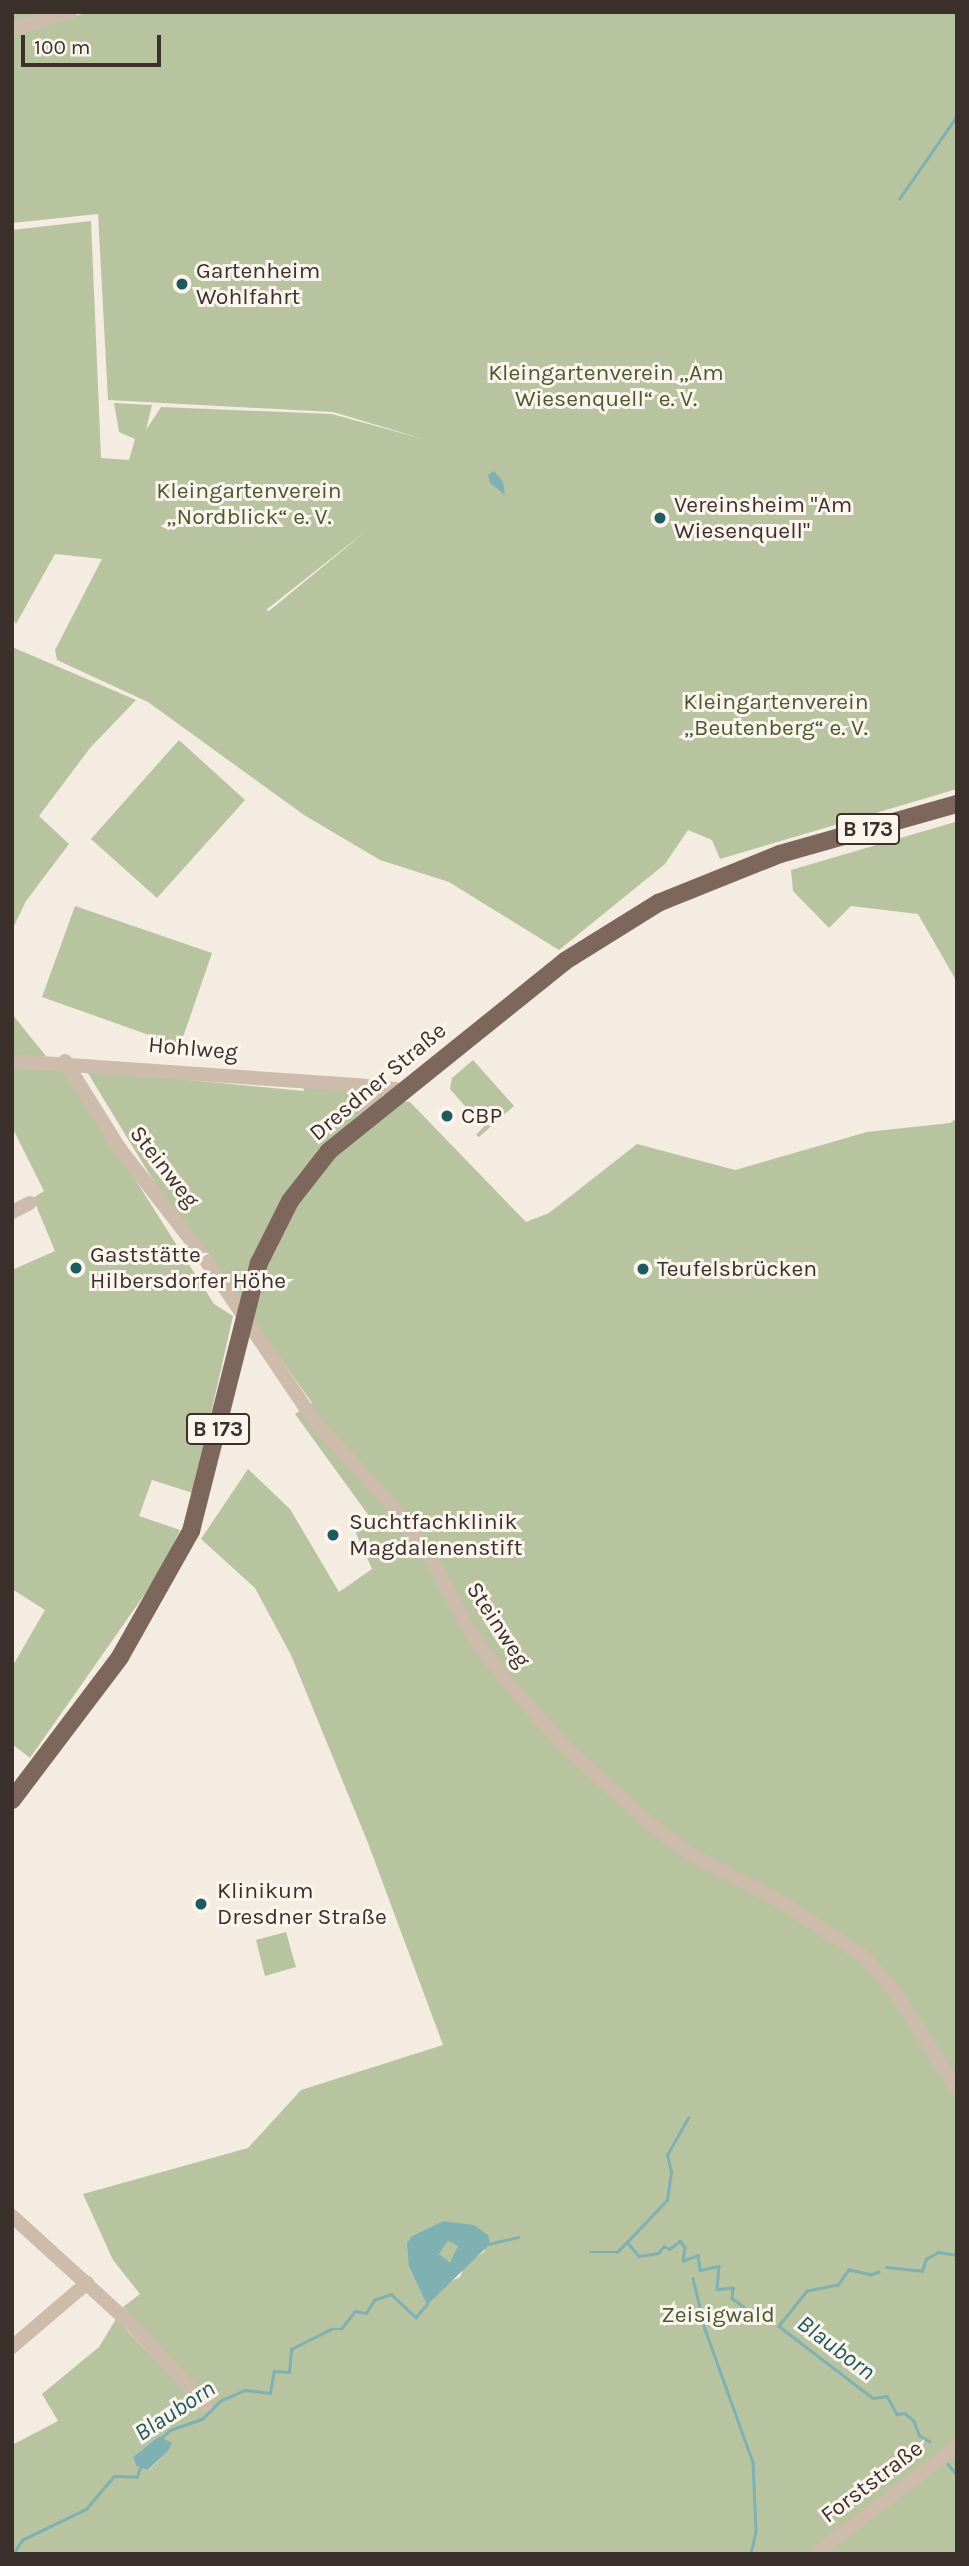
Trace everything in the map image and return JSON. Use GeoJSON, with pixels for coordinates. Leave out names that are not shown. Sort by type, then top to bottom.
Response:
{"type":"FeatureCollection","features":[{"type":"Feature","properties":{"kind":"main road","name":"Dresdner Straße"},"geometry":{"type":"LineString","coordinates":[[12,1800],[120,1657],[191,1531],[243,1314],[259,1263],[290,1201],[329,1151],[565,961],[658,903],[780,854],[957,803]]}},
{"type":"Feature","properties":{"kind":"street"},"geometry":{"type":"LineString","coordinates":[[12,29],[71,12]]}},
{"type":"Feature","properties":{"kind":"street","name":"Hohlweg"},"geometry":{"type":"LineString","coordinates":[[12,1061],[65,1061],[395,1088],[400,1094]]}},
{"type":"Feature","properties":{"kind":"street","name":"Steinweg"},"geometry":{"type":"LineString","coordinates":[[65,1061],[127,1158],[243,1314],[315,1422],[391,1504],[431,1558],[474,1639],[563,1745],[691,1856],[775,1898],[863,1956],[892,1988],[957,2089]]}},
{"type":"Feature","properties":{"kind":"street"},"geometry":{"type":"LineString","coordinates":[[368,1119],[370,1087]]}},
{"type":"Feature","properties":{"kind":"street"},"geometry":{"type":"LineString","coordinates":[[12,1212],[30,1203]]}},
{"type":"Feature","properties":{"kind":"street"},"geometry":{"type":"LineString","coordinates":[[12,2216],[86,2283],[206,2405]]}},
{"type":"Feature","properties":{"kind":"street"},"geometry":{"type":"LineString","coordinates":[[12,2347],[86,2283]]}},
{"type":"Feature","properties":{"kind":"street","name":"Forststraße"},"geometry":{"type":"LineString","coordinates":[[815,2554],[957,2447]]}},
{"type":"Feature","properties":{"kind":"green space"},"geometry":{"type":"Polygon","coordinates":[[[12,12],[64,12],[67,19],[87,12],[957,12],[957,789],[720,859],[712,840],[688,830],[665,864],[559,950],[449,882],[380,860],[304,815],[148,702],[57,660],[55,650],[102,559],[55,554],[16,624],[12,617],[12,230],[91,221],[101,458],[129,460],[135,439],[119,432],[114,403],[152,405],[146,430],[161,407],[332,414],[427,440],[333,412],[108,400],[98,214],[12,223],[12,12]],[[371,527],[266,610],[269,611],[371,527]]]}},
{"type":"Feature","properties":{"kind":"green space"},"geometry":{"type":"Polygon","coordinates":[[[12,647],[136,700],[90,748],[39,816],[69,844],[26,901],[12,930],[12,647]]]}},
{"type":"Feature","properties":{"kind":"green space"},"geometry":{"type":"Polygon","coordinates":[[[179,740],[245,800],[157,898],[91,839],[179,740]]]}},
{"type":"Feature","properties":{"kind":"green space"},"geometry":{"type":"Polygon","coordinates":[[[955,822],[957,982],[918,914],[851,906],[829,928],[793,891],[791,870],[955,822]]]}},
{"type":"Feature","properties":{"kind":"green space"},"geometry":{"type":"Polygon","coordinates":[[[75,906],[212,953],[180,1046],[42,997],[75,906]]]}},
{"type":"Feature","properties":{"kind":"green space"},"geometry":{"type":"Polygon","coordinates":[[[12,1013],[16,1019],[46,1056],[12,1057],[12,1013]]]}},
{"type":"Feature","properties":{"kind":"green space"},"geometry":{"type":"Polygon","coordinates":[[[473,1060],[514,1106],[479,1137],[476,1135],[492,1118],[481,1106],[472,1114],[450,1089],[452,1078],[473,1060]]]}},
{"type":"Feature","properties":{"kind":"green space"},"geometry":{"type":"Polygon","coordinates":[[[62,1064],[214,1304],[233,1316],[193,1493],[152,1480],[139,1516],[180,1530],[161,1571],[30,1758],[12,1744],[12,1667],[45,1610],[12,1589],[12,1270],[55,1251],[33,1198],[44,1191],[12,1127],[12,1065],[62,1064]]]}},
{"type":"Feature","properties":{"kind":"green space","name":"Zeisigwald"},"geometry":{"type":"Polygon","coordinates":[[[86,1070],[304,1091],[303,1085],[384,1094],[380,1099],[410,1102],[526,1222],[549,1213],[637,1144],[735,1170],[867,1132],[950,1123],[957,1118],[957,2554],[12,2554],[12,2445],[58,2421],[42,2394],[99,2347],[116,2319],[200,2406],[206,2398],[123,2307],[140,2294],[113,2260],[83,2194],[248,2148],[301,2090],[443,2045],[368,1843],[291,1655],[255,1588],[201,1539],[248,1469],[290,1509],[339,1592],[372,1569],[355,1531],[369,1516],[295,1414],[312,1403],[151,1177],[86,1070]],[[443,2221],[412,2236],[409,2267],[427,2305],[447,2283],[460,2277],[465,2265],[485,2251],[461,2224],[443,2221]],[[159,2436],[133,2457],[136,2466],[149,2470],[168,2451],[159,2436]]]}},
{"type":"Feature","properties":{"kind":"green space"},"geometry":{"type":"Polygon","coordinates":[[[286,1932],[296,1967],[265,1976],[256,1940],[286,1932]]]}},
{"type":"Feature","properties":{"kind":"green space"},"geometry":{"type":"Polygon","coordinates":[[[449,2241],[456,2244],[459,2251],[456,2258],[449,2261],[442,2258],[439,2251],[442,2244],[449,2241]]]}},
{"type":"Feature","properties":{"kind":"water"},"geometry":{"type":"Polygon","coordinates":[[[494,471],[503,482],[505,495],[490,483],[488,475],[494,471]]]}},
{"type":"Feature","properties":{"kind":"water"},"geometry":{"type":"Polygon","coordinates":[[[443,2221],[474,2225],[488,2235],[490,2244],[427,2305],[409,2267],[407,2243],[412,2236],[443,2221]],[[448,2241],[439,2254],[450,2262],[458,2246],[448,2241]]]}},
{"type":"Feature","properties":{"kind":"water"},"geometry":{"type":"Polygon","coordinates":[[[159,2436],[172,2443],[168,2451],[148,2470],[136,2466],[133,2457],[159,2436]]]}},
{"type":"Feature","properties":{"kind":"waterway"},"geometry":{"type":"LineString","coordinates":[[899,199],[957,116]]}},
{"type":"Feature","properties":{"kind":"waterway"},"geometry":{"type":"LineString","coordinates":[[627,2242],[667,2200],[671,2172],[667,2155],[688,2118]]}},
{"type":"Feature","properties":{"kind":"waterway","name":"Blauborn"},"geometry":{"type":"LineString","coordinates":[[488,2244],[518,2237]]}},
{"type":"Feature","properties":{"kind":"waterway","name":"Blauborn"},"geometry":{"type":"LineString","coordinates":[[590,2252],[617,2252],[627,2242],[639,2256],[658,2253],[664,2246],[669,2249],[680,2241],[685,2247],[683,2261],[698,2255],[700,2270],[719,2266],[717,2289],[733,2288],[732,2298],[749,2311],[749,2317],[771,2323]]}},
{"type":"Feature","properties":{"kind":"waterway"},"geometry":{"type":"LineString","coordinates":[[886,2267],[922,2271],[926,2259],[938,2252],[957,2255]]}},
{"type":"Feature","properties":{"kind":"waterway","name":"Blauborn"},"geometry":{"type":"LineString","coordinates":[[879,2272],[871,2275],[849,2270],[838,2285],[807,2291],[779,2326],[873,2398],[887,2396],[897,2414],[905,2413],[914,2421],[919,2435],[929,2441]]}},
{"type":"Feature","properties":{"kind":"waterway"},"geometry":{"type":"LineString","coordinates":[[693,2278],[705,2329],[753,2462],[756,2532],[751,2554]]}},
{"type":"Feature","properties":{"kind":"waterway","name":"Blauborn"},"geometry":{"type":"LineString","coordinates":[[161,2438],[170,2430],[202,2419],[220,2401],[245,2390],[270,2393],[274,2371],[289,2372],[291,2349],[331,2329],[341,2329],[355,2311],[366,2313],[374,2300],[391,2294],[416,2317],[427,2304]]}},
{"type":"Feature","properties":{"kind":"waterway","name":"Blauborn"},"geometry":{"type":"LineString","coordinates":[[947,2463],[957,2475]]}},
{"type":"Feature","properties":{"kind":"waterway","name":"Blauborn"},"geometry":{"type":"LineString","coordinates":[[13,2554],[22,2540],[86,2509],[114,2476],[137,2477],[140,2467]]}},
{"type":"Feature","properties":{"kind":"place","name":"Gartenheim Wohlfahrt"},"geometry":{"type":"Point","coordinates":[182,284]}},
{"type":"Feature","properties":{"kind":"place","name":"Vereinsheim \"Am Wiesenquell\""},"geometry":{"type":"Point","coordinates":[660,518]}},
{"type":"Feature","properties":{"kind":"place","name":"CBP"},"geometry":{"type":"Point","coordinates":[447,1116]}},
{"type":"Feature","properties":{"kind":"place","name":"Gaststätte Hilbersdorfer Höhe"},"geometry":{"type":"Point","coordinates":[76,1268]}},
{"type":"Feature","properties":{"kind":"place","name":"Teufelsbrücken"},"geometry":{"type":"Point","coordinates":[643,1269]}},
{"type":"Feature","properties":{"kind":"place","name":"Suchtfachklinik Magdalenenstift"},"geometry":{"type":"Point","coordinates":[333,1535]}},
{"type":"Feature","properties":{"kind":"place","name":"Klinikum Dresdner Straße"},"geometry":{"type":"Point","coordinates":[201,1904]}},
{"type":"Feature","properties":{"kind":"park label","name":"Kleingartenverein „Am Wiesenquell“ e. V."},"geometry":{"type":"Point","coordinates":[606,386]}},
{"type":"Feature","properties":{"kind":"park label","name":"Kleingartenverein „Nordblick“ e. V."},"geometry":{"type":"Point","coordinates":[249,504]}},
{"type":"Feature","properties":{"kind":"park label","name":"Kleingartenverein „Beutenberg“ e. V."},"geometry":{"type":"Point","coordinates":[776,715]}}]}
